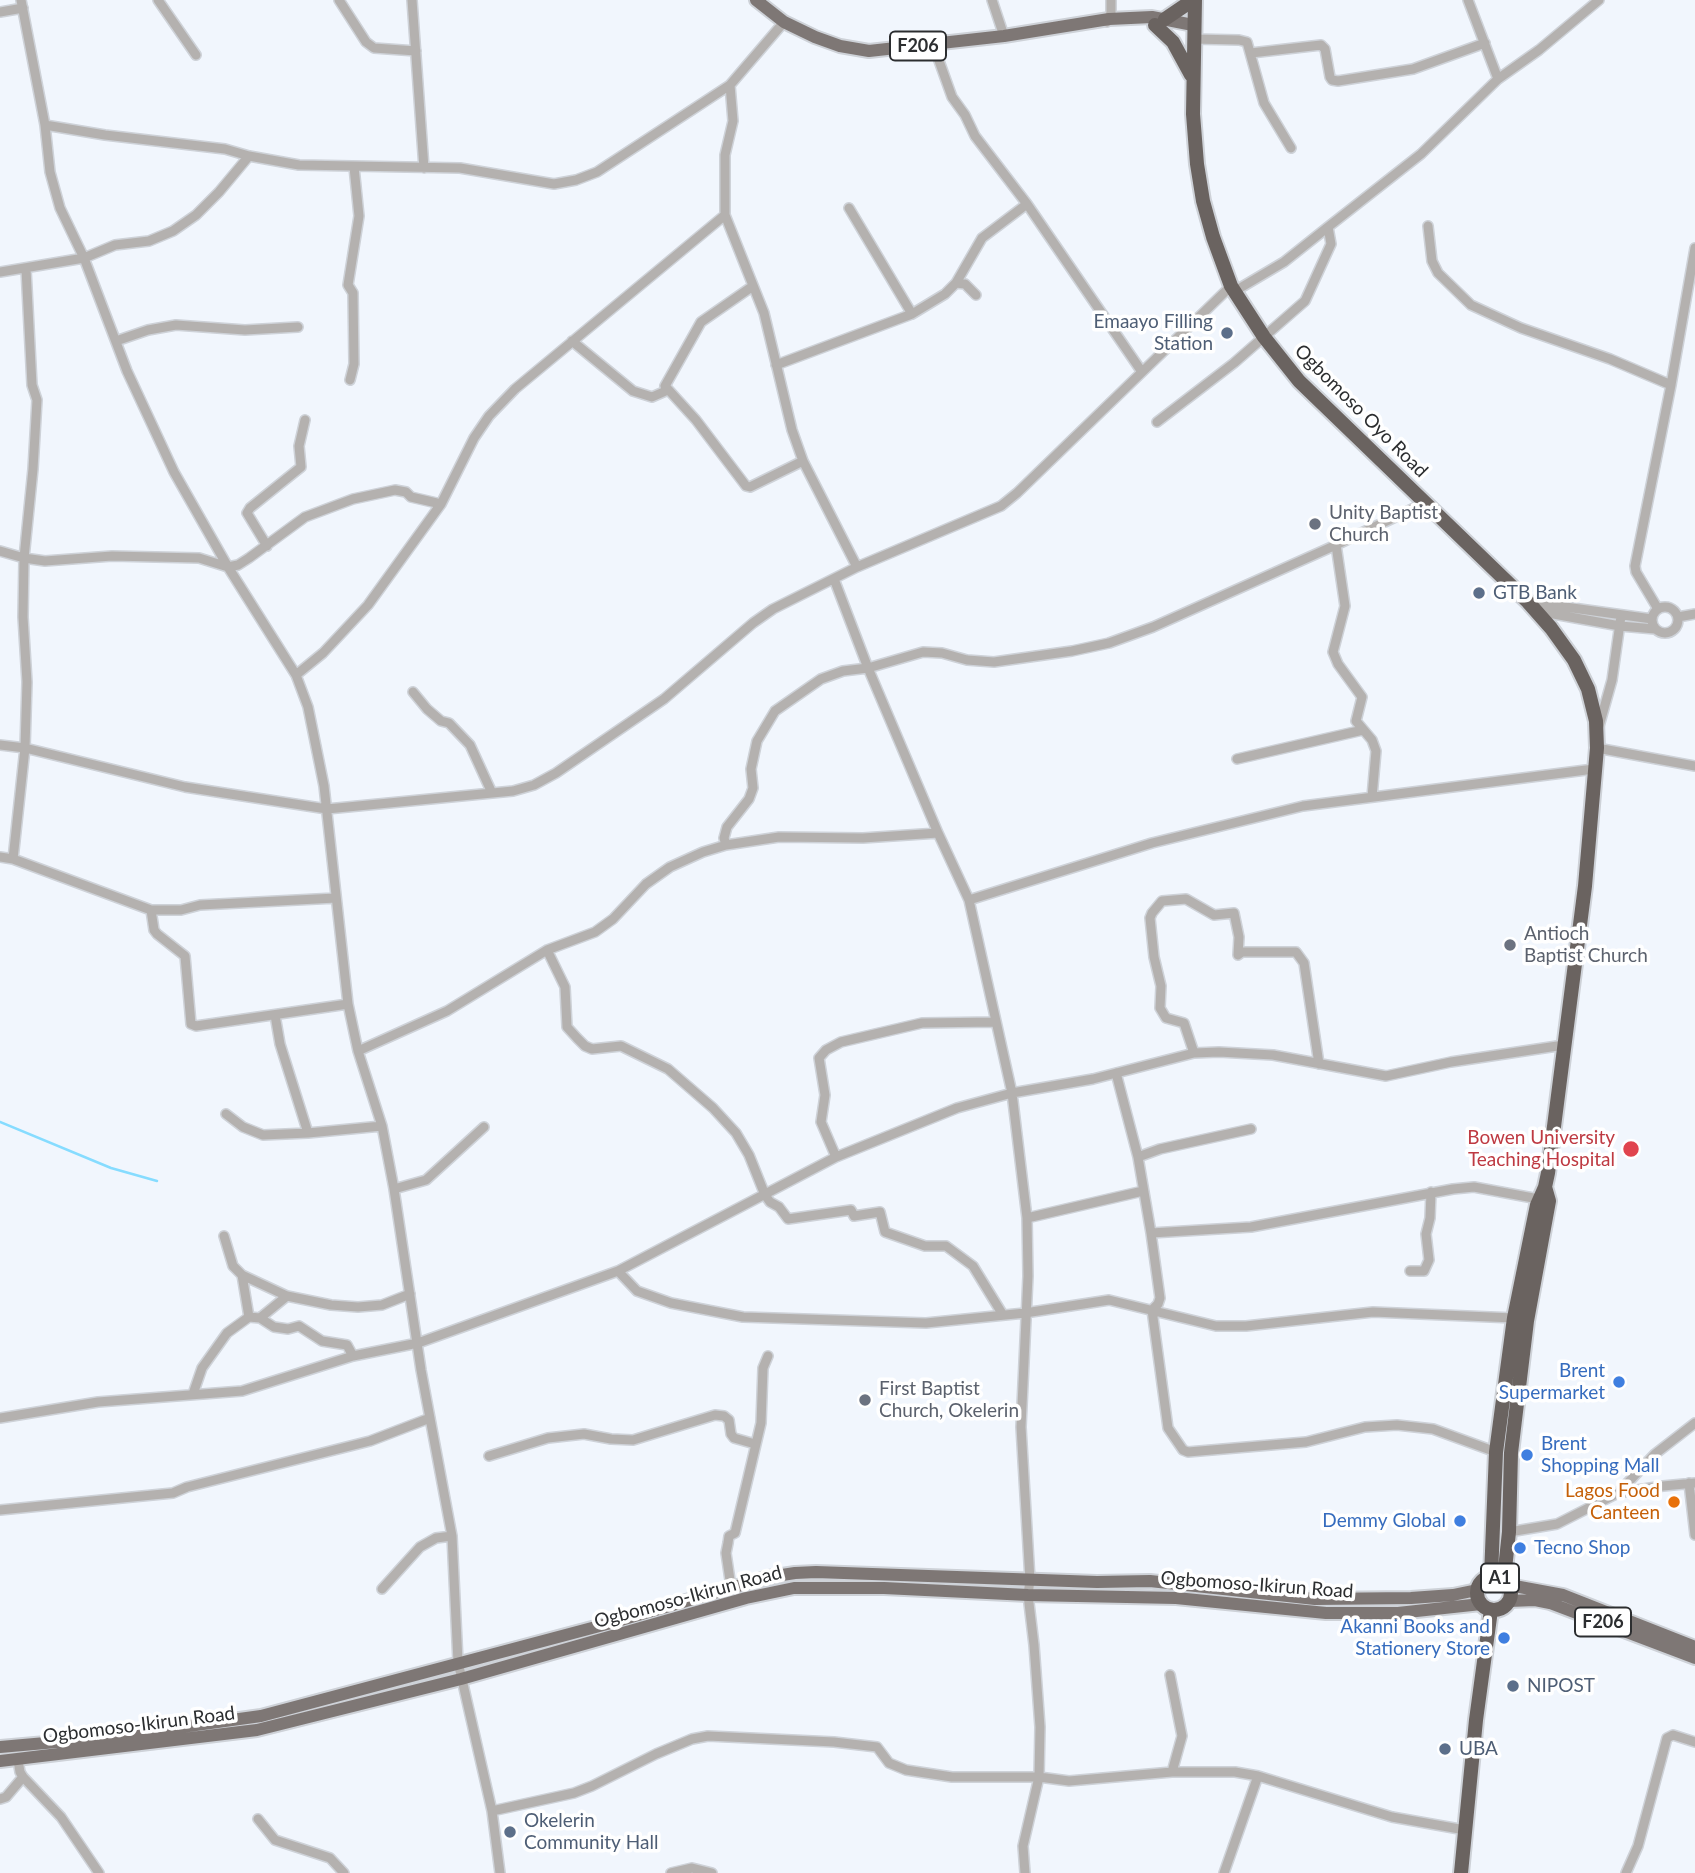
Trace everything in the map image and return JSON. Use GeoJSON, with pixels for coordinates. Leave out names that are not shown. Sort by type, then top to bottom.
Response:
{"type":"FeatureCollection","features":[{"type":"Feature","properties":{"kind":"highway"},"geometry":{"type":"LineString","coordinates":[[1193,79],[1180,51],[1160,22],[1194,0]]}},
{"type":"Feature","properties":{"kind":"highway","name":"A1"},"geometry":{"type":"LineString","coordinates":[[1193,32],[1194,0]]}},
{"type":"Feature","properties":{"kind":"highway","name":"Ogbomoso Oyo Road"},"geometry":{"type":"LineString","coordinates":[[1193,32],[1194,127],[1203,201],[1213,237],[1233,288],[1264,337],[1299,381],[1532,606],[1574,660],[1588,689],[1596,721],[1585,886],[1511,1453],[1509,1532],[1501,1580]]}},
{"type":"Feature","properties":{"kind":"highway","name":"Ogbomoso Oyo Road"},"geometry":{"type":"LineString","coordinates":[[1501,1580],[1496,1452],[1514,1318],[1544,1195]]}},
{"type":"Feature","properties":{"kind":"highway","name":"A1"},"geometry":{"type":"LineString","coordinates":[[1461,1873],[1476,1720],[1482,1580],[1501,1580],[1511,1596],[1499,1609],[1483,1601]]}},
{"type":"Feature","properties":{"kind":"main road","name":"F206"},"geometry":{"type":"LineString","coordinates":[[756,0],[784,22],[840,46],[869,51],[1004,36],[1091,22],[1160,22],[1193,32]]}},
{"type":"Feature","properties":{"kind":"main road","name":"Ogbomoso-Ikirun Road"},"geometry":{"type":"LineString","coordinates":[[0,1747],[103,1738],[261,1716],[607,1624],[769,1577],[816,1572],[1030,1580],[1150,1581],[1315,1600],[1453,1595],[1483,1601]]}},
{"type":"Feature","properties":{"kind":"main road","name":"F206"},"geometry":{"type":"LineString","coordinates":[[1501,1580],[1563,1595],[1695,1647]]}},
{"type":"Feature","properties":{"kind":"main road","name":"Ogbomoso-Ikirun Road"},"geometry":{"type":"LineString","coordinates":[[0,1761],[257,1730],[461,1679],[746,1598],[794,1588],[884,1588],[1176,1598],[1326,1613],[1398,1612],[1483,1601]]}},
{"type":"Feature","properties":{"kind":"main road","name":"F206"},"geometry":{"type":"LineString","coordinates":[[1508,1601],[1550,1602],[1695,1658]]}},
{"type":"Feature","properties":{"kind":"street"},"geometry":{"type":"LineString","coordinates":[[158,0],[196,55]]}},
{"type":"Feature","properties":{"kind":"street"},"geometry":{"type":"LineString","coordinates":[[338,0],[366,42],[374,48],[416,51]]}},
{"type":"Feature","properties":{"kind":"street"},"geometry":{"type":"LineString","coordinates":[[412,0],[424,168]]}},
{"type":"Feature","properties":{"kind":"street"},"geometry":{"type":"LineString","coordinates":[[992,0],[1004,36]]}},
{"type":"Feature","properties":{"kind":"street"},"geometry":{"type":"LineString","coordinates":[[1107,22],[1111,0]]}},
{"type":"Feature","properties":{"kind":"street"},"geometry":{"type":"LineString","coordinates":[[1468,0],[1498,79]]}},
{"type":"Feature","properties":{"kind":"street"},"geometry":{"type":"LineString","coordinates":[[0,745],[25,748],[185,788],[327,809],[513,792],[534,785],[556,773],[664,699],[753,623],[774,609],[857,567],[1001,506],[1233,288],[1284,261],[1328,227],[1421,153],[1498,79],[1539,50],[1599,0]]}},
{"type":"Feature","properties":{"kind":"street"},"geometry":{"type":"LineString","coordinates":[[0,12],[22,4],[60,208],[83,258],[127,370],[174,472],[228,567],[296,675],[316,738],[327,809],[348,1004],[358,1051],[382,1126],[394,1189],[430,1418],[452,1536],[458,1662],[492,1811],[500,1873]]}},
{"type":"Feature","properties":{"kind":"street"},"geometry":{"type":"LineString","coordinates":[[45,125],[225,149],[299,165],[460,167],[554,184],[597,172],[730,85],[784,22]]}},
{"type":"Feature","properties":{"kind":"street"},"geometry":{"type":"LineString","coordinates":[[1193,32],[1244,40],[1251,53],[1264,103],[1291,148]]}},
{"type":"Feature","properties":{"kind":"street"},"geometry":{"type":"LineString","coordinates":[[1251,53],[1321,45],[1325,48],[1330,77],[1338,81],[1413,69],[1485,43]]}},
{"type":"Feature","properties":{"kind":"street"},"geometry":{"type":"LineString","coordinates":[[933,44],[952,97],[975,136],[1027,204],[1142,372]]}},
{"type":"Feature","properties":{"kind":"street"},"geometry":{"type":"LineString","coordinates":[[730,85],[733,121],[725,155],[725,215],[764,313],[792,429],[803,461],[857,567]]}},
{"type":"Feature","properties":{"kind":"street"},"geometry":{"type":"LineString","coordinates":[[0,272],[83,258],[115,245],[149,241],[173,231],[219,192],[249,156]]}},
{"type":"Feature","properties":{"kind":"street"},"geometry":{"type":"LineString","coordinates":[[350,380],[354,364],[353,293],[348,285],[359,216],[354,167]]}},
{"type":"Feature","properties":{"kind":"street"},"geometry":{"type":"LineString","coordinates":[[776,365],[912,314],[945,294],[956,284],[982,238],[1027,204]]}},
{"type":"Feature","properties":{"kind":"street"},"geometry":{"type":"LineString","coordinates":[[849,208],[912,314]]}},
{"type":"Feature","properties":{"kind":"street"},"geometry":{"type":"LineString","coordinates":[[296,675],[323,653],[368,605],[440,504],[474,438],[489,416],[515,389],[725,215]]}},
{"type":"Feature","properties":{"kind":"street"},"geometry":{"type":"LineString","coordinates":[[1428,226],[1433,261],[1438,273],[1471,305],[1521,328],[1610,359],[1671,386]]}},
{"type":"Feature","properties":{"kind":"street"},"geometry":{"type":"LineString","coordinates":[[1157,422],[1234,363],[1305,301],[1331,244],[1328,227]]}},
{"type":"Feature","properties":{"kind":"street"},"geometry":{"type":"LineString","coordinates":[[1658,609],[1635,566],[1695,248]]}},
{"type":"Feature","properties":{"kind":"street"},"geometry":{"type":"LineString","coordinates":[[13,859],[25,748],[27,682],[23,617],[24,558],[37,400],[33,384],[26,269]]}},
{"type":"Feature","properties":{"kind":"street"},"geometry":{"type":"LineString","coordinates":[[956,284],[965,285],[976,295]]}},
{"type":"Feature","properties":{"kind":"street"},"geometry":{"type":"LineString","coordinates":[[753,286],[701,322],[665,386],[696,420],[746,485],[750,487],[803,461]]}},
{"type":"Feature","properties":{"kind":"street"},"geometry":{"type":"LineString","coordinates":[[116,341],[148,330],[176,325],[245,330],[298,327]]}},
{"type":"Feature","properties":{"kind":"street"},"geometry":{"type":"LineString","coordinates":[[572,341],[634,391],[652,397],[668,390]]}},
{"type":"Feature","properties":{"kind":"street"},"geometry":{"type":"LineString","coordinates":[[267,546],[247,513],[301,467],[299,446],[305,421]]}},
{"type":"Feature","properties":{"kind":"street"},"geometry":{"type":"LineString","coordinates":[[0,551],[45,561],[111,556],[199,558],[228,567],[238,565],[305,517],[353,499],[396,490],[406,492],[411,497],[440,504]]}},
{"type":"Feature","properties":{"kind":"street"},"geometry":{"type":"LineString","coordinates":[[726,845],[724,838],[727,827],[753,788],[751,769],[757,741],[775,711],[821,680],[842,671],[869,668],[923,652],[994,662],[1110,643],[1336,545],[1425,503]]}},
{"type":"Feature","properties":{"kind":"street"},"geometry":{"type":"LineString","coordinates":[[1336,545],[1345,606],[1333,652],[1338,664],[1362,697],[1356,721],[1376,751],[1372,797]]}},
{"type":"Feature","properties":{"kind":"street"},"geometry":{"type":"LineString","coordinates":[[835,579],[869,668],[969,900],[1012,1093],[1027,1218],[1028,1276],[1021,1427],[1030,1580],[1028,1595],[1040,1727],[1039,1777],[1023,1846],[1025,1873]]}},
{"type":"Feature","properties":{"kind":"street"},"geometry":{"type":"LineString","coordinates":[[1532,606],[1621,621],[1655,629],[1661,633],[1673,631],[1678,625],[1678,617],[1670,608],[1658,609]]}},
{"type":"Feature","properties":{"kind":"street"},"geometry":{"type":"LineString","coordinates":[[1651,619],[1658,609]]}},
{"type":"Feature","properties":{"kind":"street"},"geometry":{"type":"LineString","coordinates":[[1678,617],[1695,614]]}},
{"type":"Feature","properties":{"kind":"street"},"geometry":{"type":"LineString","coordinates":[[1621,621],[1651,619]]}},
{"type":"Feature","properties":{"kind":"street"},"geometry":{"type":"LineString","coordinates":[[1651,619],[1655,629]]}},
{"type":"Feature","properties":{"kind":"street"},"geometry":{"type":"LineString","coordinates":[[1621,621],[1612,680],[1596,743],[1695,766]]}},
{"type":"Feature","properties":{"kind":"street"},"geometry":{"type":"LineString","coordinates":[[413,692],[427,709],[441,722],[449,723],[470,745],[492,793]]}},
{"type":"Feature","properties":{"kind":"street"},"geometry":{"type":"LineString","coordinates":[[1237,759],[1363,730]]}},
{"type":"Feature","properties":{"kind":"street"},"geometry":{"type":"LineString","coordinates":[[969,900],[1152,843],[1303,806],[1594,769]]}},
{"type":"Feature","properties":{"kind":"street"},"geometry":{"type":"LineString","coordinates":[[358,1051],[447,1011],[547,950],[595,933],[613,919],[646,884],[670,867],[703,852],[726,845],[779,837],[873,838],[938,833]]}},
{"type":"Feature","properties":{"kind":"street"},"geometry":{"type":"LineString","coordinates":[[0,857],[13,859],[151,911],[336,898]]}},
{"type":"Feature","properties":{"kind":"street"},"geometry":{"type":"LineString","coordinates":[[1194,1053],[1184,1023],[1161,1014],[1161,986],[1154,957],[1150,918],[1162,901],[1186,899],[1214,915],[1234,913],[1239,937],[1238,955],[1242,952],[1296,952],[1304,962],[1319,1064]]}},
{"type":"Feature","properties":{"kind":"street"},"geometry":{"type":"LineString","coordinates":[[151,911],[157,934],[185,956],[191,1024],[196,1026],[348,1004]]}},
{"type":"Feature","properties":{"kind":"street"},"geometry":{"type":"LineString","coordinates":[[547,950],[565,988],[565,1021],[577,1038],[592,1049],[621,1046],[668,1069],[713,1108],[736,1133],[749,1155],[765,1195],[788,1219],[851,1210],[854,1216],[880,1212],[885,1232],[925,1246],[946,1246],[973,1266],[1003,1315]]}},
{"type":"Feature","properties":{"kind":"street"},"geometry":{"type":"LineString","coordinates":[[275,1015],[280,1044],[309,1133]]}},
{"type":"Feature","properties":{"kind":"street"},"geometry":{"type":"LineString","coordinates":[[836,1157],[821,1122],[825,1095],[819,1058],[826,1050],[841,1042],[922,1023],[996,1022]]}},
{"type":"Feature","properties":{"kind":"street"},"geometry":{"type":"LineString","coordinates":[[0,1418],[98,1402],[242,1391],[354,1356],[418,1343],[618,1271],[836,1157],[957,1108],[1012,1093],[1116,1073],[1194,1053],[1273,1055],[1386,1076],[1451,1062],[1564,1045]]}},
{"type":"Feature","properties":{"kind":"street"},"geometry":{"type":"LineString","coordinates":[[1116,1073],[1138,1157],[1152,1233],[1160,1298],[1152,1310]]}},
{"type":"Feature","properties":{"kind":"street"},"geometry":{"type":"LineString","coordinates":[[226,1114],[243,1127],[264,1135],[382,1126]]}},
{"type":"Feature","properties":{"kind":"street"},"geometry":{"type":"LineString","coordinates":[[394,1189],[426,1180],[484,1127]]}},
{"type":"Feature","properties":{"kind":"street"},"geometry":{"type":"LineString","coordinates":[[1138,1157],[1160,1149],[1251,1129]]}},
{"type":"Feature","properties":{"kind":"street"},"geometry":{"type":"LineString","coordinates":[[1152,1233],[1263,1225],[1431,1192],[1474,1187],[1544,1195]]}},
{"type":"Feature","properties":{"kind":"street"},"geometry":{"type":"LineString","coordinates":[[1027,1218],[1143,1191]]}},
{"type":"Feature","properties":{"kind":"street"},"geometry":{"type":"LineString","coordinates":[[1410,1271],[1424,1271],[1429,1260],[1426,1234],[1431,1192]]}},
{"type":"Feature","properties":{"kind":"street"},"geometry":{"type":"LineString","coordinates":[[224,1236],[233,1266],[242,1275],[287,1296],[331,1305],[358,1307],[382,1305],[410,1294]]}},
{"type":"Feature","properties":{"kind":"street"},"geometry":{"type":"LineString","coordinates":[[618,1271],[637,1291],[671,1303],[743,1317],[926,1323],[1026,1313],[1109,1300],[1216,1326],[1246,1326],[1373,1312],[1514,1318]]}},
{"type":"Feature","properties":{"kind":"street"},"geometry":{"type":"LineString","coordinates":[[242,1275],[249,1317]]}},
{"type":"Feature","properties":{"kind":"street"},"geometry":{"type":"LineString","coordinates":[[260,1318],[287,1296]]}},
{"type":"Feature","properties":{"kind":"street"},"geometry":{"type":"LineString","coordinates":[[1152,1310],[1168,1428],[1183,1450],[1188,1452],[1306,1442],[1365,1427],[1397,1425],[1433,1429],[1496,1452]]}},
{"type":"Feature","properties":{"kind":"street"},"geometry":{"type":"LineString","coordinates":[[193,1394],[202,1368],[227,1333],[249,1317],[260,1318],[274,1327],[288,1329],[299,1326],[322,1341],[347,1345],[354,1356]]}},
{"type":"Feature","properties":{"kind":"street"},"geometry":{"type":"LineString","coordinates":[[731,1587],[726,1553],[729,1536],[735,1533],[761,1423],[763,1368],[768,1356]]}},
{"type":"Feature","properties":{"kind":"street"},"geometry":{"type":"LineString","coordinates":[[489,1456],[548,1438],[577,1434],[633,1440],[715,1415],[729,1420],[734,1438],[755,1444]]}},
{"type":"Feature","properties":{"kind":"street"},"geometry":{"type":"LineString","coordinates":[[0,1510],[173,1493],[187,1487],[370,1441],[430,1418]]}},
{"type":"Feature","properties":{"kind":"street"},"geometry":{"type":"LineString","coordinates":[[1618,1493],[1655,1454],[1695,1423]]}},
{"type":"Feature","properties":{"kind":"street"},"geometry":{"type":"LineString","coordinates":[[1509,1532],[1557,1524],[1618,1493],[1692,1483],[1695,1535]]}},
{"type":"Feature","properties":{"kind":"street"},"geometry":{"type":"LineString","coordinates":[[382,1588],[419,1547],[436,1538],[452,1536]]}},
{"type":"Feature","properties":{"kind":"street"},"geometry":{"type":"LineString","coordinates":[[1170,1675],[1182,1736],[1172,1772]]}},
{"type":"Feature","properties":{"kind":"street"},"geometry":{"type":"LineString","coordinates":[[1626,1873],[1638,1846],[1667,1738],[1673,1735],[1695,1742]]}},
{"type":"Feature","properties":{"kind":"street"},"geometry":{"type":"LineString","coordinates":[[492,1811],[574,1793],[656,1754],[692,1739],[708,1736],[877,1747],[888,1763],[906,1770],[942,1776],[1039,1777],[1069,1781],[1172,1772],[1236,1773],[1258,1776],[1392,1817],[1465,1830]]}},
{"type":"Feature","properties":{"kind":"street"},"geometry":{"type":"LineString","coordinates":[[18,1760],[23,1777],[61,1817],[99,1873]]}},
{"type":"Feature","properties":{"kind":"street"},"geometry":{"type":"LineString","coordinates":[[1224,1873],[1258,1776]]}},
{"type":"Feature","properties":{"kind":"street"},"geometry":{"type":"LineString","coordinates":[[0,1799],[6,1797],[23,1777]]}},
{"type":"Feature","properties":{"kind":"street"},"geometry":{"type":"LineString","coordinates":[[258,1819],[275,1840],[330,1858],[344,1873]]}},
{"type":"Feature","properties":{"kind":"street"},"geometry":{"type":"LineString","coordinates":[[671,1873],[692,1868],[712,1873]]}},
{"type":"Feature","properties":{"kind":"waterway"},"geometry":{"type":"LineString","coordinates":[[0,1122],[111,1168],[157,1181]]}},
{"type":"Feature","properties":{"kind":"place","name":"Emaayo Filling Station"},"geometry":{"type":"Point","coordinates":[1227,333]}},
{"type":"Feature","properties":{"kind":"place","name":"Unity Baptist Church"},"geometry":{"type":"Point","coordinates":[1315,524]}},
{"type":"Feature","properties":{"kind":"place","name":"GTB Bank"},"geometry":{"type":"Point","coordinates":[1479,593]}},
{"type":"Feature","properties":{"kind":"place","name":"Antioch Baptist Church"},"geometry":{"type":"Point","coordinates":[1510,945]}},
{"type":"Feature","properties":{"kind":"place","name":"Bowen University Teaching Hospital"},"geometry":{"type":"Point","coordinates":[1631,1149]}},
{"type":"Feature","properties":{"kind":"place","name":"Brent Supermarket"},"geometry":{"type":"Point","coordinates":[1619,1382]}},
{"type":"Feature","properties":{"kind":"place","name":"First Baptist Church, Okelerin"},"geometry":{"type":"Point","coordinates":[865,1400]}},
{"type":"Feature","properties":{"kind":"place","name":"Brent Shopping Mall"},"geometry":{"type":"Point","coordinates":[1527,1455]}},
{"type":"Feature","properties":{"kind":"place","name":"Lagos Food Canteen"},"geometry":{"type":"Point","coordinates":[1674,1502]}},
{"type":"Feature","properties":{"kind":"place","name":"Demmy Global"},"geometry":{"type":"Point","coordinates":[1460,1521]}},
{"type":"Feature","properties":{"kind":"place","name":"Tecno Shop"},"geometry":{"type":"Point","coordinates":[1520,1548]}},
{"type":"Feature","properties":{"kind":"place","name":"Akanni Books and Stationery Store"},"geometry":{"type":"Point","coordinates":[1504,1638]}},
{"type":"Feature","properties":{"kind":"place","name":"NIPOST"},"geometry":{"type":"Point","coordinates":[1513,1686]}},
{"type":"Feature","properties":{"kind":"place","name":"UBA"},"geometry":{"type":"Point","coordinates":[1445,1749]}},
{"type":"Feature","properties":{"kind":"place","name":"Okelerin Community Hall"},"geometry":{"type":"Point","coordinates":[510,1832]}}]}
